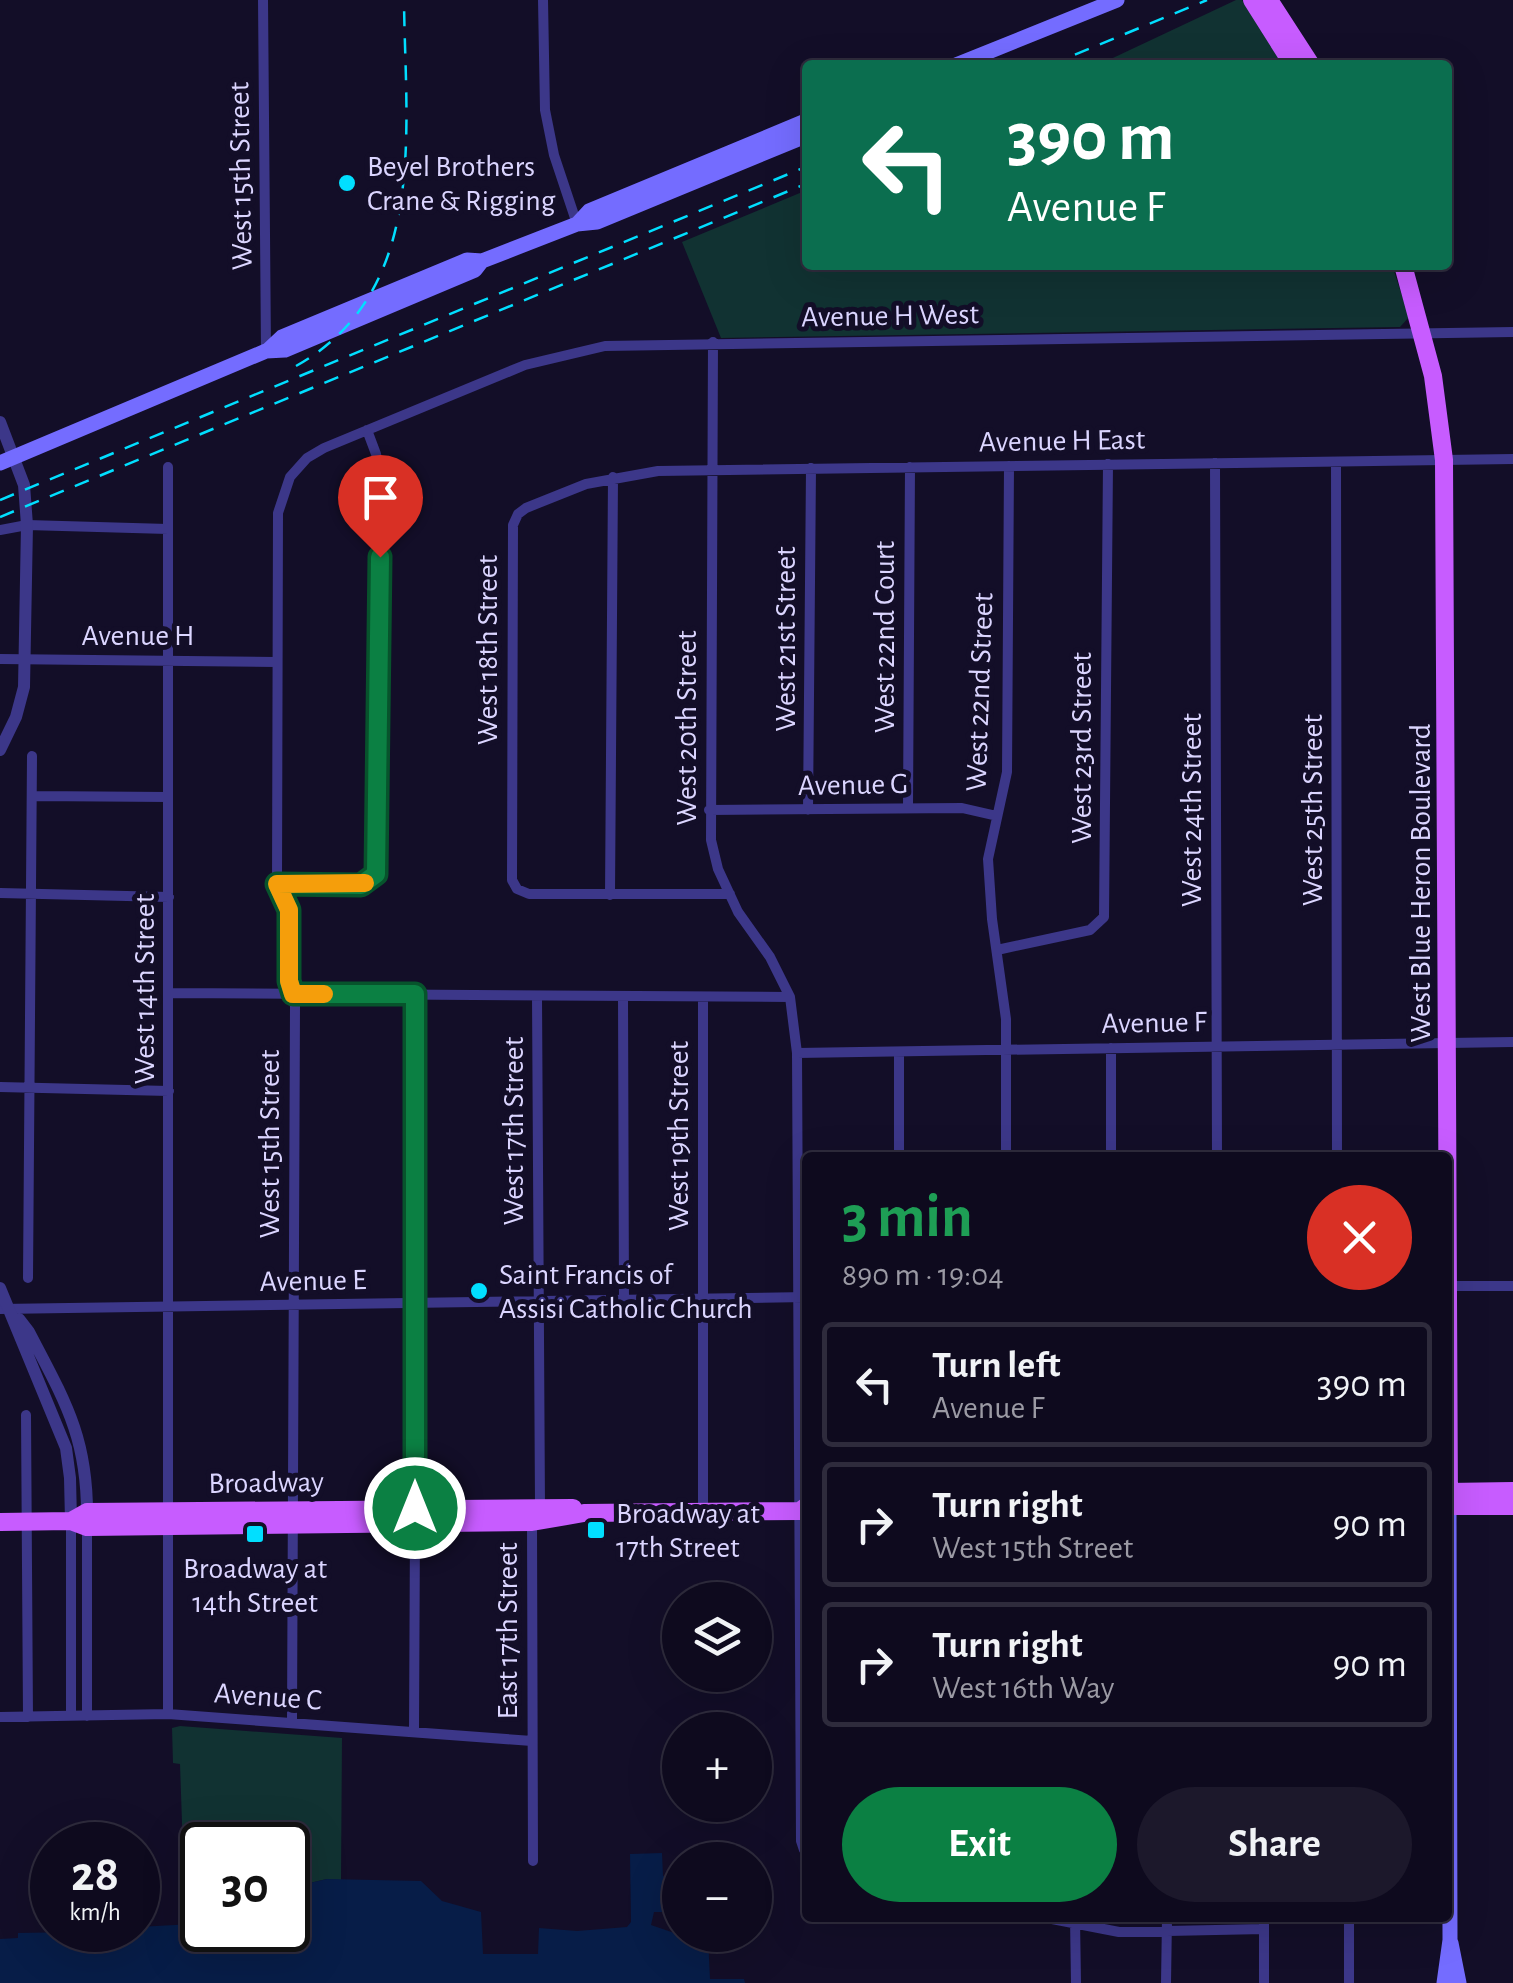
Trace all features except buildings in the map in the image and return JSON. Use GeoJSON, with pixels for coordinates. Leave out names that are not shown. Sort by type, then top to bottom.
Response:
{"type":"FeatureCollection","features":[{"type":"Feature","properties":{"kind":"main road"},"geometry":{"type":"LineString","coordinates":[[968,60],[1117,0]]}},
{"type":"Feature","properties":{"kind":"main road"},"geometry":{"type":"LineString","coordinates":[[1252,0],[1290,60]]}},
{"type":"Feature","properties":{"kind":"main road"},"geometry":{"type":"LineString","coordinates":[[1269,0],[1308,60]]}},
{"type":"Feature","properties":{"kind":"main road"},"geometry":{"type":"LineString","coordinates":[[576,224],[600,206],[802,122]]}},
{"type":"Feature","properties":{"kind":"main road"},"geometry":{"type":"LineString","coordinates":[[7,460],[266,352],[282,337],[468,260],[482,261],[576,224],[597,222],[802,137]]}},
{"type":"Feature","properties":{"kind":"main road","name":"West Blue Heron Boulevard"},"geometry":{"type":"LineString","coordinates":[[1405,270],[1424,333],[1444,460],[1447,1152]]}},
{"type":"Feature","properties":{"kind":"main road"},"geometry":{"type":"LineString","coordinates":[[1452,1499],[1513,1491]]}},
{"type":"Feature","properties":{"kind":"main road"},"geometry":{"type":"LineString","coordinates":[[1452,1499],[1513,1506]]}},
{"type":"Feature","properties":{"kind":"main road","name":"Broadway"},"geometry":{"type":"LineString","coordinates":[[0,1522],[536,1514],[572,1508],[584,1512],[704,1514],[802,1511]]}},
{"type":"Feature","properties":{"kind":"main road"},"geometry":{"type":"LineString","coordinates":[[1444,1983],[1450,1922]]}},
{"type":"Feature","properties":{"kind":"main road"},"geometry":{"type":"LineString","coordinates":[[1450,1940],[1459,1983]]}},
{"type":"Feature","properties":{"kind":"street","name":"West 15th Street"},"geometry":{"type":"LineString","coordinates":[[263,0],[266,352]]}},
{"type":"Feature","properties":{"kind":"street"},"geometry":{"type":"LineString","coordinates":[[542,0],[546,110],[554,155],[576,224]]}},
{"type":"Feature","properties":{"kind":"street","name":"Avenue H West"},"geometry":{"type":"LineString","coordinates":[[296,470],[318,451],[551,357],[632,344],[1513,332]]}},
{"type":"Feature","properties":{"kind":"street","name":"West 20th Street"},"geometry":{"type":"LineString","coordinates":[[713,342],[709,810],[714,854],[730,894],[742,920],[780,973],[790,997],[797,1054],[802,1297]]}},
{"type":"Feature","properties":{"kind":"street"},"geometry":{"type":"LineString","coordinates":[[0,422],[7,460],[24,484],[27,526],[24,687],[16,717],[0,750]]}},
{"type":"Feature","properties":{"kind":"street"},"geometry":{"type":"LineString","coordinates":[[277,884],[361,885],[372,879],[378,865],[381,480],[367,430]]}},
{"type":"Feature","properties":{"kind":"street","name":"Avenue H East"},"geometry":{"type":"LineString","coordinates":[[613,478],[658,471],[1513,459]]}},
{"type":"Feature","properties":{"kind":"street","name":"West 25th Street"},"geometry":{"type":"LineString","coordinates":[[1336,462],[1338,1152]]}},
{"type":"Feature","properties":{"kind":"street","name":"West 24th Street"},"geometry":{"type":"LineString","coordinates":[[1215,463],[1217,1152]]}},
{"type":"Feature","properties":{"kind":"street","name":"West 23rd Street"},"geometry":{"type":"LineString","coordinates":[[998,950],[1090,930],[1104,916],[1108,464]]}},
{"type":"Feature","properties":{"kind":"street","name":"West 22nd Street"},"geometry":{"type":"LineString","coordinates":[[1006,1152],[1004,990],[988,860],[1007,772],[1009,466]]}},
{"type":"Feature","properties":{"kind":"street","name":"West 14th Street"},"geometry":{"type":"LineString","coordinates":[[168,467],[168,1714]]}},
{"type":"Feature","properties":{"kind":"street","name":"West 22nd Court"},"geometry":{"type":"LineString","coordinates":[[908,807],[910,467]]}},
{"type":"Feature","properties":{"kind":"street","name":"West 21st Street"},"geometry":{"type":"LineString","coordinates":[[808,810],[811,468]]}},
{"type":"Feature","properties":{"kind":"street","name":"West 15th Street"},"geometry":{"type":"LineString","coordinates":[[292,1722],[296,1006],[289,981],[289,910],[277,884],[276,662],[278,513],[284,488],[296,470]]}},
{"type":"Feature","properties":{"kind":"street"},"geometry":{"type":"LineString","coordinates":[[613,478],[610,894],[730,894]]}},
{"type":"Feature","properties":{"kind":"street","name":"West 18th Street"},"geometry":{"type":"LineString","coordinates":[[610,894],[528,894],[517,889],[511,874],[513,526],[526,508],[613,478]]}},
{"type":"Feature","properties":{"kind":"street"},"geometry":{"type":"LineString","coordinates":[[0,530],[27,526],[168,530]]}},
{"type":"Feature","properties":{"kind":"street","name":"Avenue H"},"geometry":{"type":"LineString","coordinates":[[0,659],[276,662]]}},
{"type":"Feature","properties":{"kind":"street"},"geometry":{"type":"LineString","coordinates":[[28,1278],[32,756]]}},
{"type":"Feature","properties":{"kind":"street"},"geometry":{"type":"LineString","coordinates":[[34,796],[168,797]]}},
{"type":"Feature","properties":{"kind":"street","name":"Avenue G"},"geometry":{"type":"LineString","coordinates":[[709,810],[962,808],[997,816]]}},
{"type":"Feature","properties":{"kind":"street"},"geometry":{"type":"LineString","coordinates":[[0,893],[168,896]]}},
{"type":"Feature","properties":{"kind":"street"},"geometry":{"type":"LineString","coordinates":[[169,993],[790,997]]}},
{"type":"Feature","properties":{"kind":"street"},"geometry":{"type":"LineString","coordinates":[[414,1732],[415,994]]}},
{"type":"Feature","properties":{"kind":"street","name":"West 17th Street"},"geometry":{"type":"LineString","coordinates":[[536,1514],[538,996]]}},
{"type":"Feature","properties":{"kind":"street"},"geometry":{"type":"LineString","coordinates":[[623,996],[624,1301]]}},
{"type":"Feature","properties":{"kind":"street","name":"West 19th Street"},"geometry":{"type":"LineString","coordinates":[[703,997],[704,1514]]}},
{"type":"Feature","properties":{"kind":"street","name":"Avenue F"},"geometry":{"type":"LineString","coordinates":[[797,1054],[1513,1042]]}},
{"type":"Feature","properties":{"kind":"street"},"geometry":{"type":"LineString","coordinates":[[1111,1048],[1111,1152]]}},
{"type":"Feature","properties":{"kind":"street"},"geometry":{"type":"LineString","coordinates":[[900,1052],[900,1152]]}},
{"type":"Feature","properties":{"kind":"street"},"geometry":{"type":"LineString","coordinates":[[0,1087],[169,1091]]}},
{"type":"Feature","properties":{"kind":"street"},"geometry":{"type":"LineString","coordinates":[[1452,1286],[1513,1286]]}},
{"type":"Feature","properties":{"kind":"street"},"geometry":{"type":"LineString","coordinates":[[0,1288],[66,1448],[82,1520],[87,1716]]}},
{"type":"Feature","properties":{"kind":"street","name":"Avenue E"},"geometry":{"type":"LineString","coordinates":[[6,1309],[802,1297]]}},
{"type":"Feature","properties":{"kind":"street"},"geometry":{"type":"LineString","coordinates":[[26,1416],[28,1717]]}},
{"type":"Feature","properties":{"kind":"street","name":"East 17th Street"},"geometry":{"type":"LineString","coordinates":[[533,1861],[536,1514]]}},
{"type":"Feature","properties":{"kind":"street"},"geometry":{"type":"LineString","coordinates":[[71,1716],[82,1520]]}},
{"type":"Feature","properties":{"kind":"street","name":"Avenue C"},"geometry":{"type":"LineString","coordinates":[[0,1718],[168,1714],[532,1741]]}},
{"type":"Feature","properties":{"kind":"street","name":"West 20th Street"},"geometry":{"type":"LineString","coordinates":[[802,1745],[802,1829]]}},
{"type":"Feature","properties":{"kind":"street"},"geometry":{"type":"LineString","coordinates":[[1075,1922],[1076,1983]]}},
{"type":"Feature","properties":{"kind":"street"},"geometry":{"type":"LineString","coordinates":[[1079,1922],[1119,1932],[1264,1923],[1264,1983]]}},
{"type":"Feature","properties":{"kind":"street"},"geometry":{"type":"LineString","coordinates":[[1166,1922],[1166,1983]]}},
{"type":"Feature","properties":{"kind":"street"},"geometry":{"type":"LineString","coordinates":[[1349,1922],[1349,1983]]}},
{"type":"Feature","properties":{"kind":"green space"},"geometry":{"type":"Polygon","coordinates":[[[1242,0],[1281,60],[1109,60],[1242,0]]]}},
{"type":"Feature","properties":{"kind":"green space"},"geometry":{"type":"Polygon","coordinates":[[[802,192],[802,270],[1394,270],[1409,317],[1400,327],[721,338],[682,242],[802,192]]]}},
{"type":"Feature","properties":{"kind":"green space"},"geometry":{"type":"Polygon","coordinates":[[[172,1728],[342,1738],[341,1880],[310,1883],[310,1822],[182,1822],[180,1764],[173,1763],[172,1728]]]}},
{"type":"Feature","properties":{"kind":"water"},"geometry":{"type":"Polygon","coordinates":[[[662,1853],[662,1912],[654,1912],[651,1925],[662,1929],[662,1952],[709,1952],[710,1979],[744,1979],[745,1983],[0,1983],[0,1939],[18,1938],[18,1933],[30,1933],[30,1952],[160,1952],[160,1926],[180,1925],[180,1952],[310,1952],[310,1883],[327,1879],[421,1881],[442,1901],[481,1912],[483,1954],[538,1954],[539,1928],[577,1931],[627,1927],[631,1922],[630,1854],[662,1853]]]}},
{"type":"Feature","properties":{"kind":"railway"},"geometry":{"type":"LineString","coordinates":[[296,366],[339,334],[370,295],[389,251],[401,203],[406,153],[404,0]]}},
{"type":"Feature","properties":{"kind":"railway"},"geometry":{"type":"LineString","coordinates":[[1062,60],[1207,0]]}},
{"type":"Feature","properties":{"kind":"railway"},"geometry":{"type":"LineString","coordinates":[[0,500],[802,168]]}},
{"type":"Feature","properties":{"kind":"railway"},"geometry":{"type":"LineString","coordinates":[[0,517],[802,185]]}},
{"type":"Feature","properties":{"kind":"slow traffic"},"geometry":{"type":"LineString","coordinates":[[324,994],[293,994],[289,981],[289,910],[277,884],[365,883]]}},
{"type":"Feature","properties":{"kind":"place","name":"Beyel Brothers Crane & Rigging"},"geometry":{"type":"Point","coordinates":[347,183]}},
{"type":"Feature","properties":{"kind":"place","name":"Saint Francis of Assisi Catholic Church"},"geometry":{"type":"Point","coordinates":[479,1291]}},
{"type":"Feature","properties":{"kind":"place","name":"Broadway at 17th Street"},"geometry":{"type":"Point","coordinates":[596,1530]}},
{"type":"Feature","properties":{"kind":"place","name":"Broadway at 14th Street"},"geometry":{"type":"Point","coordinates":[255,1534]}},
{"type":"Feature","properties":{"kind":"route"},"geometry":{"type":"LineString","coordinates":[[380,557],[376,874],[361,885],[277,884],[289,910],[289,981],[293,994],[415,994],[415,1508]]}}]}
